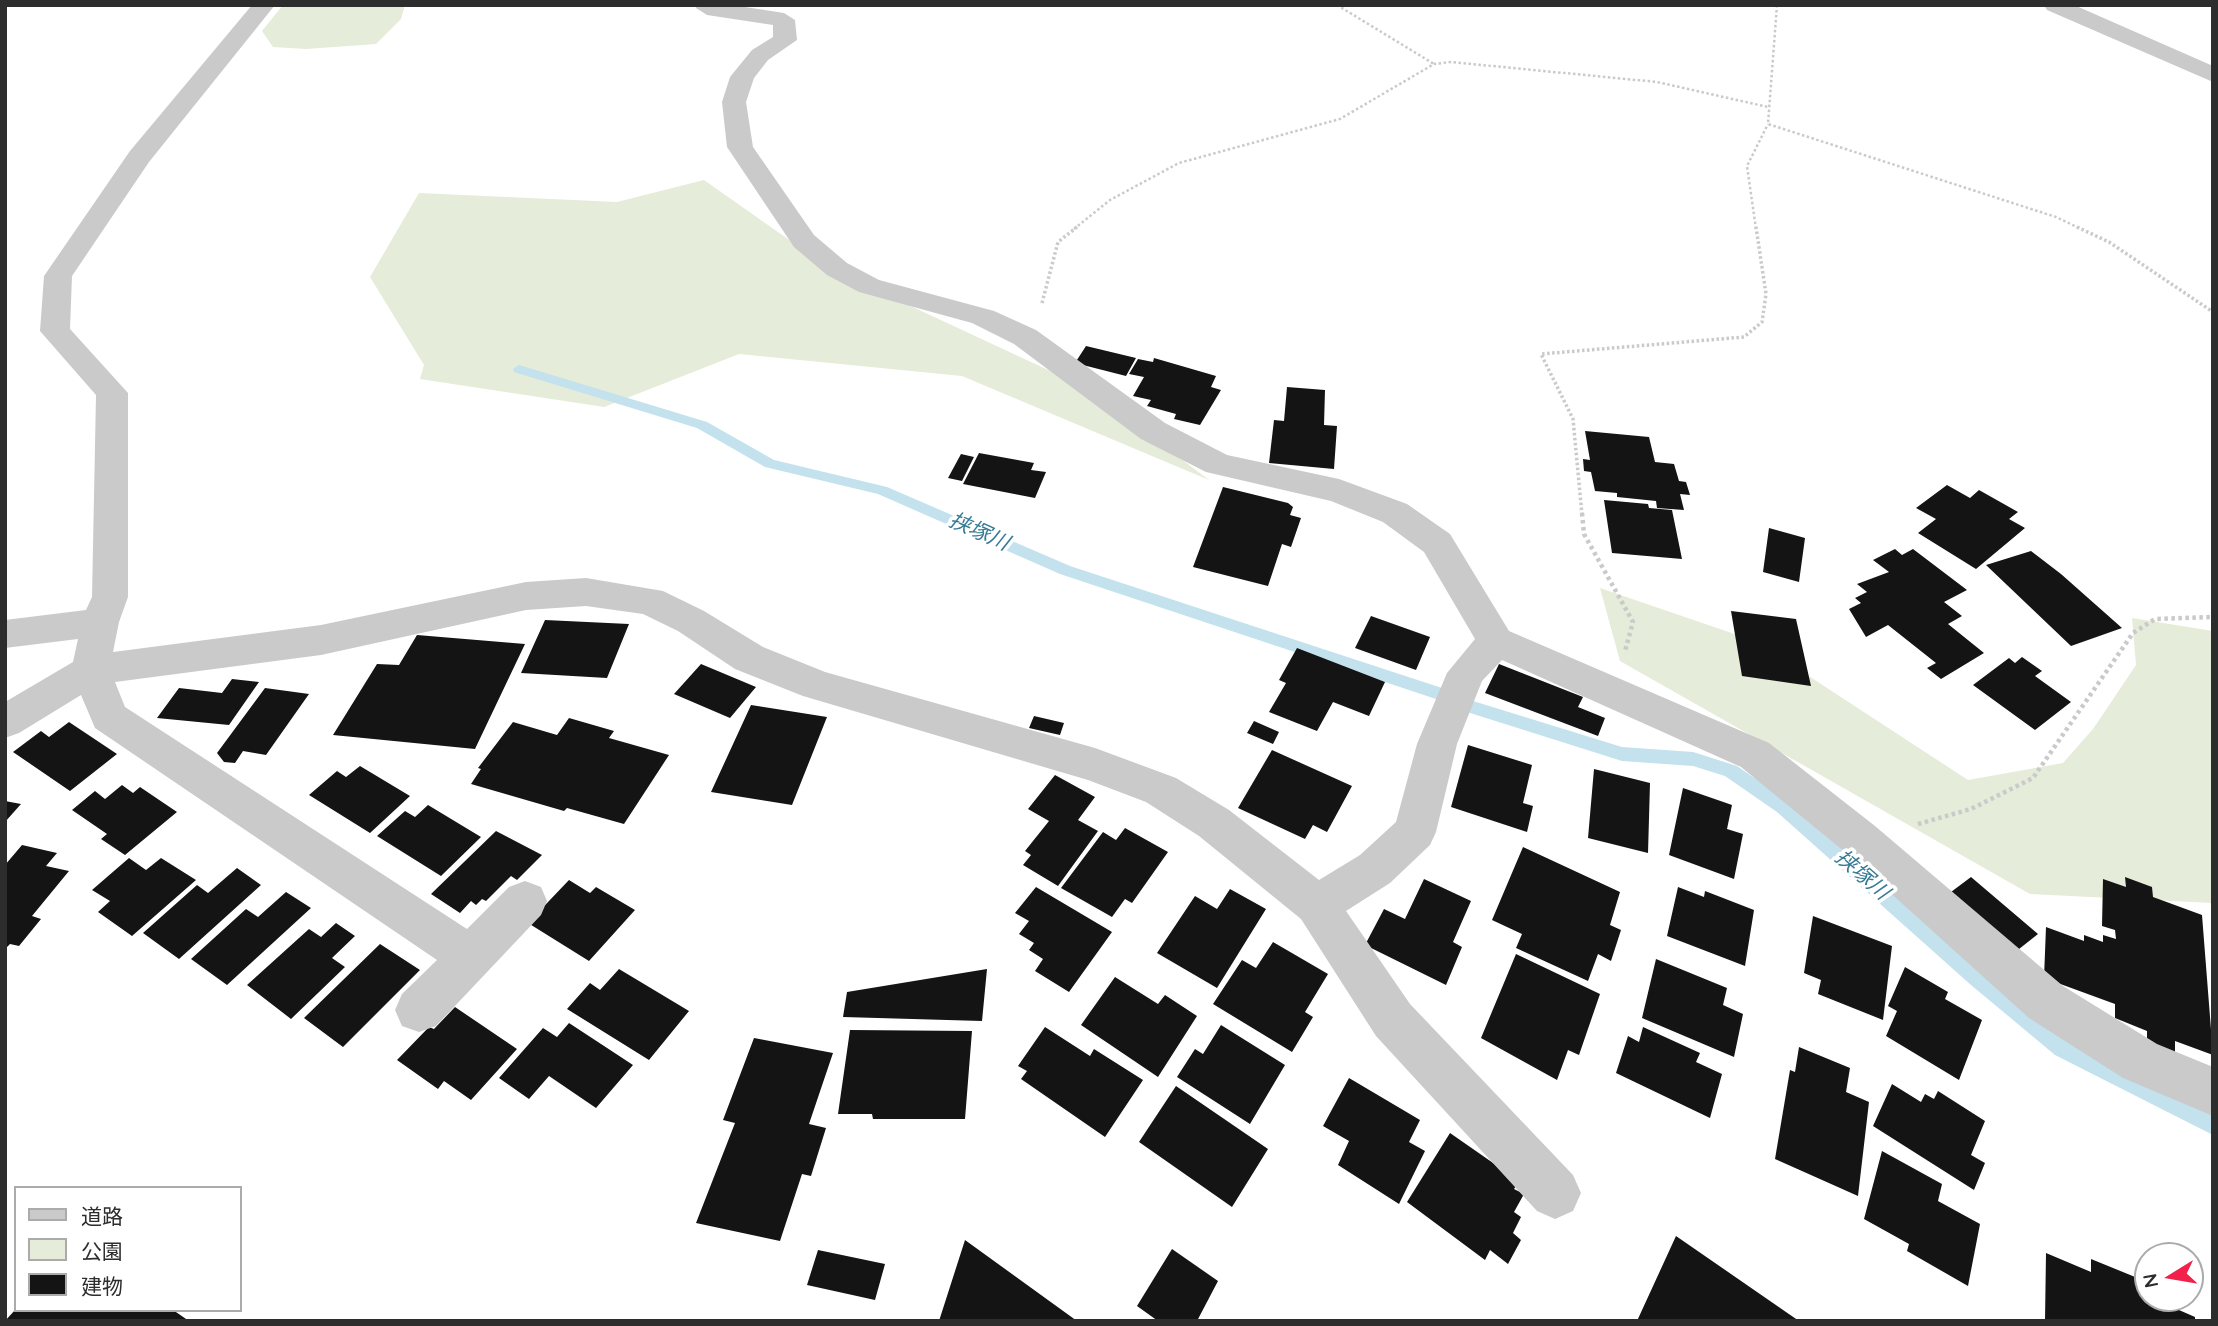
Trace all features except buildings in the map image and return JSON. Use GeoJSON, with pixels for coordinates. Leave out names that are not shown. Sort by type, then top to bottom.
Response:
{"type":"FeatureCollection","features":[{"type":"Feature","properties":{"kind":"street"},"geometry":{"type":"LineString","coordinates":[[264,5],[139,158],[58,276],[55,331],[112,393],[110,597],[100,622],[91,670],[109,716],[471,957]]}},
{"type":"Feature","properties":{"kind":"street"},"geometry":{"type":"LineString","coordinates":[[708,5],[707,8],[784,20],[785,40],[760,55],[742,77],[734,102],[740,147],[804,241],[837,269],[869,286],[983,317],[1025,337],[1153,431],[1218,464],[1339,491],[1395,513],[1437,543],[1496,640],[1755,755],[1860,839],[2046,1002],[2140,1061],[2213,1092]]}},
{"type":"Feature","properties":{"kind":"street"},"geometry":{"type":"LineString","coordinates":[[2055,5],[2213,75]]}},
{"type":"Feature","properties":{"kind":"street"},"geometry":{"type":"LineString","coordinates":[[5,722],[91,670],[321,640],[526,596],[586,593],[650,601],[691,621],[749,658],[817,685],[1095,765],[1161,790],[1214,823],[1317,905],[1393,1020],[1555,1193]]}},
{"type":"Feature","properties":{"kind":"street"},"geometry":{"type":"LineString","coordinates":[[5,634],[100,622]]}},
{"type":"Feature","properties":{"kind":"street"},"geometry":{"type":"LineString","coordinates":[[1317,905],[1375,869],[1415,832],[1437,744],[1466,673],[1496,640]]}},
{"type":"Feature","properties":{"kind":"street"},"geometry":{"type":"LineString","coordinates":[[419,1010],[525,901]]}},
{"type":"Feature","properties":{"kind":"path"},"geometry":{"type":"LineString","coordinates":[[1337,5],[1434,64]]}},
{"type":"Feature","properties":{"kind":"path"},"geometry":{"type":"LineString","coordinates":[[1614,693],[1633,622],[1584,534],[1573,419],[1541,354],[1744,337],[1762,322],[1766,294],[1747,166],[1768,124],[1777,5]]}},
{"type":"Feature","properties":{"kind":"path"},"geometry":{"type":"LineString","coordinates":[[1025,337],[1037,322],[1058,242],[1110,200],[1179,163],[1340,119],[1434,64],[1451,62],[1630,79],[1768,107]]}},
{"type":"Feature","properties":{"kind":"path"},"geometry":{"type":"LineString","coordinates":[[1768,124],[2056,217],[2109,242],[2213,312]]}},
{"type":"Feature","properties":{"kind":"path"},"geometry":{"type":"LineString","coordinates":[[1860,839],[1971,809],[2033,778],[2133,633],[2155,620],[2213,617]]}},
{"type":"Feature","properties":{"kind":"green space"},"geometry":{"type":"Polygon","coordinates":[[[283,5],[405,5],[401,19],[376,44],[306,49],[273,47],[262,31],[283,5]]]}},
{"type":"Feature","properties":{"kind":"green space"},"geometry":{"type":"Polygon","coordinates":[[[704,180],[829,268],[1089,389],[1209,480],[962,376],[739,354],[604,407],[420,379],[424,365],[370,277],[419,193],[617,202],[704,180]]]}},
{"type":"Feature","properties":{"kind":"green space"},"geometry":{"type":"Polygon","coordinates":[[[1600,588],[1755,641],[1968,780],[2063,763],[2093,729],[2136,665],[2132,618],[2213,631],[2213,903],[2030,894],[1620,661],[1600,588]]]}},
{"type":"Feature","properties":{"kind":"waterway","name":"挟塚川"},"geometry":{"type":"LineString","coordinates":[[519,369],[702,425],[770,464],[882,490],[1065,570],[1442,695]]}},
{"type":"Feature","properties":{"kind":"waterway","name":"挟塚川"},"geometry":{"type":"LineString","coordinates":[[1473,707],[1622,754],[1693,759],[1731,771],[1783,807],[1978,979],[2062,1048],[2213,1125]]}}]}
